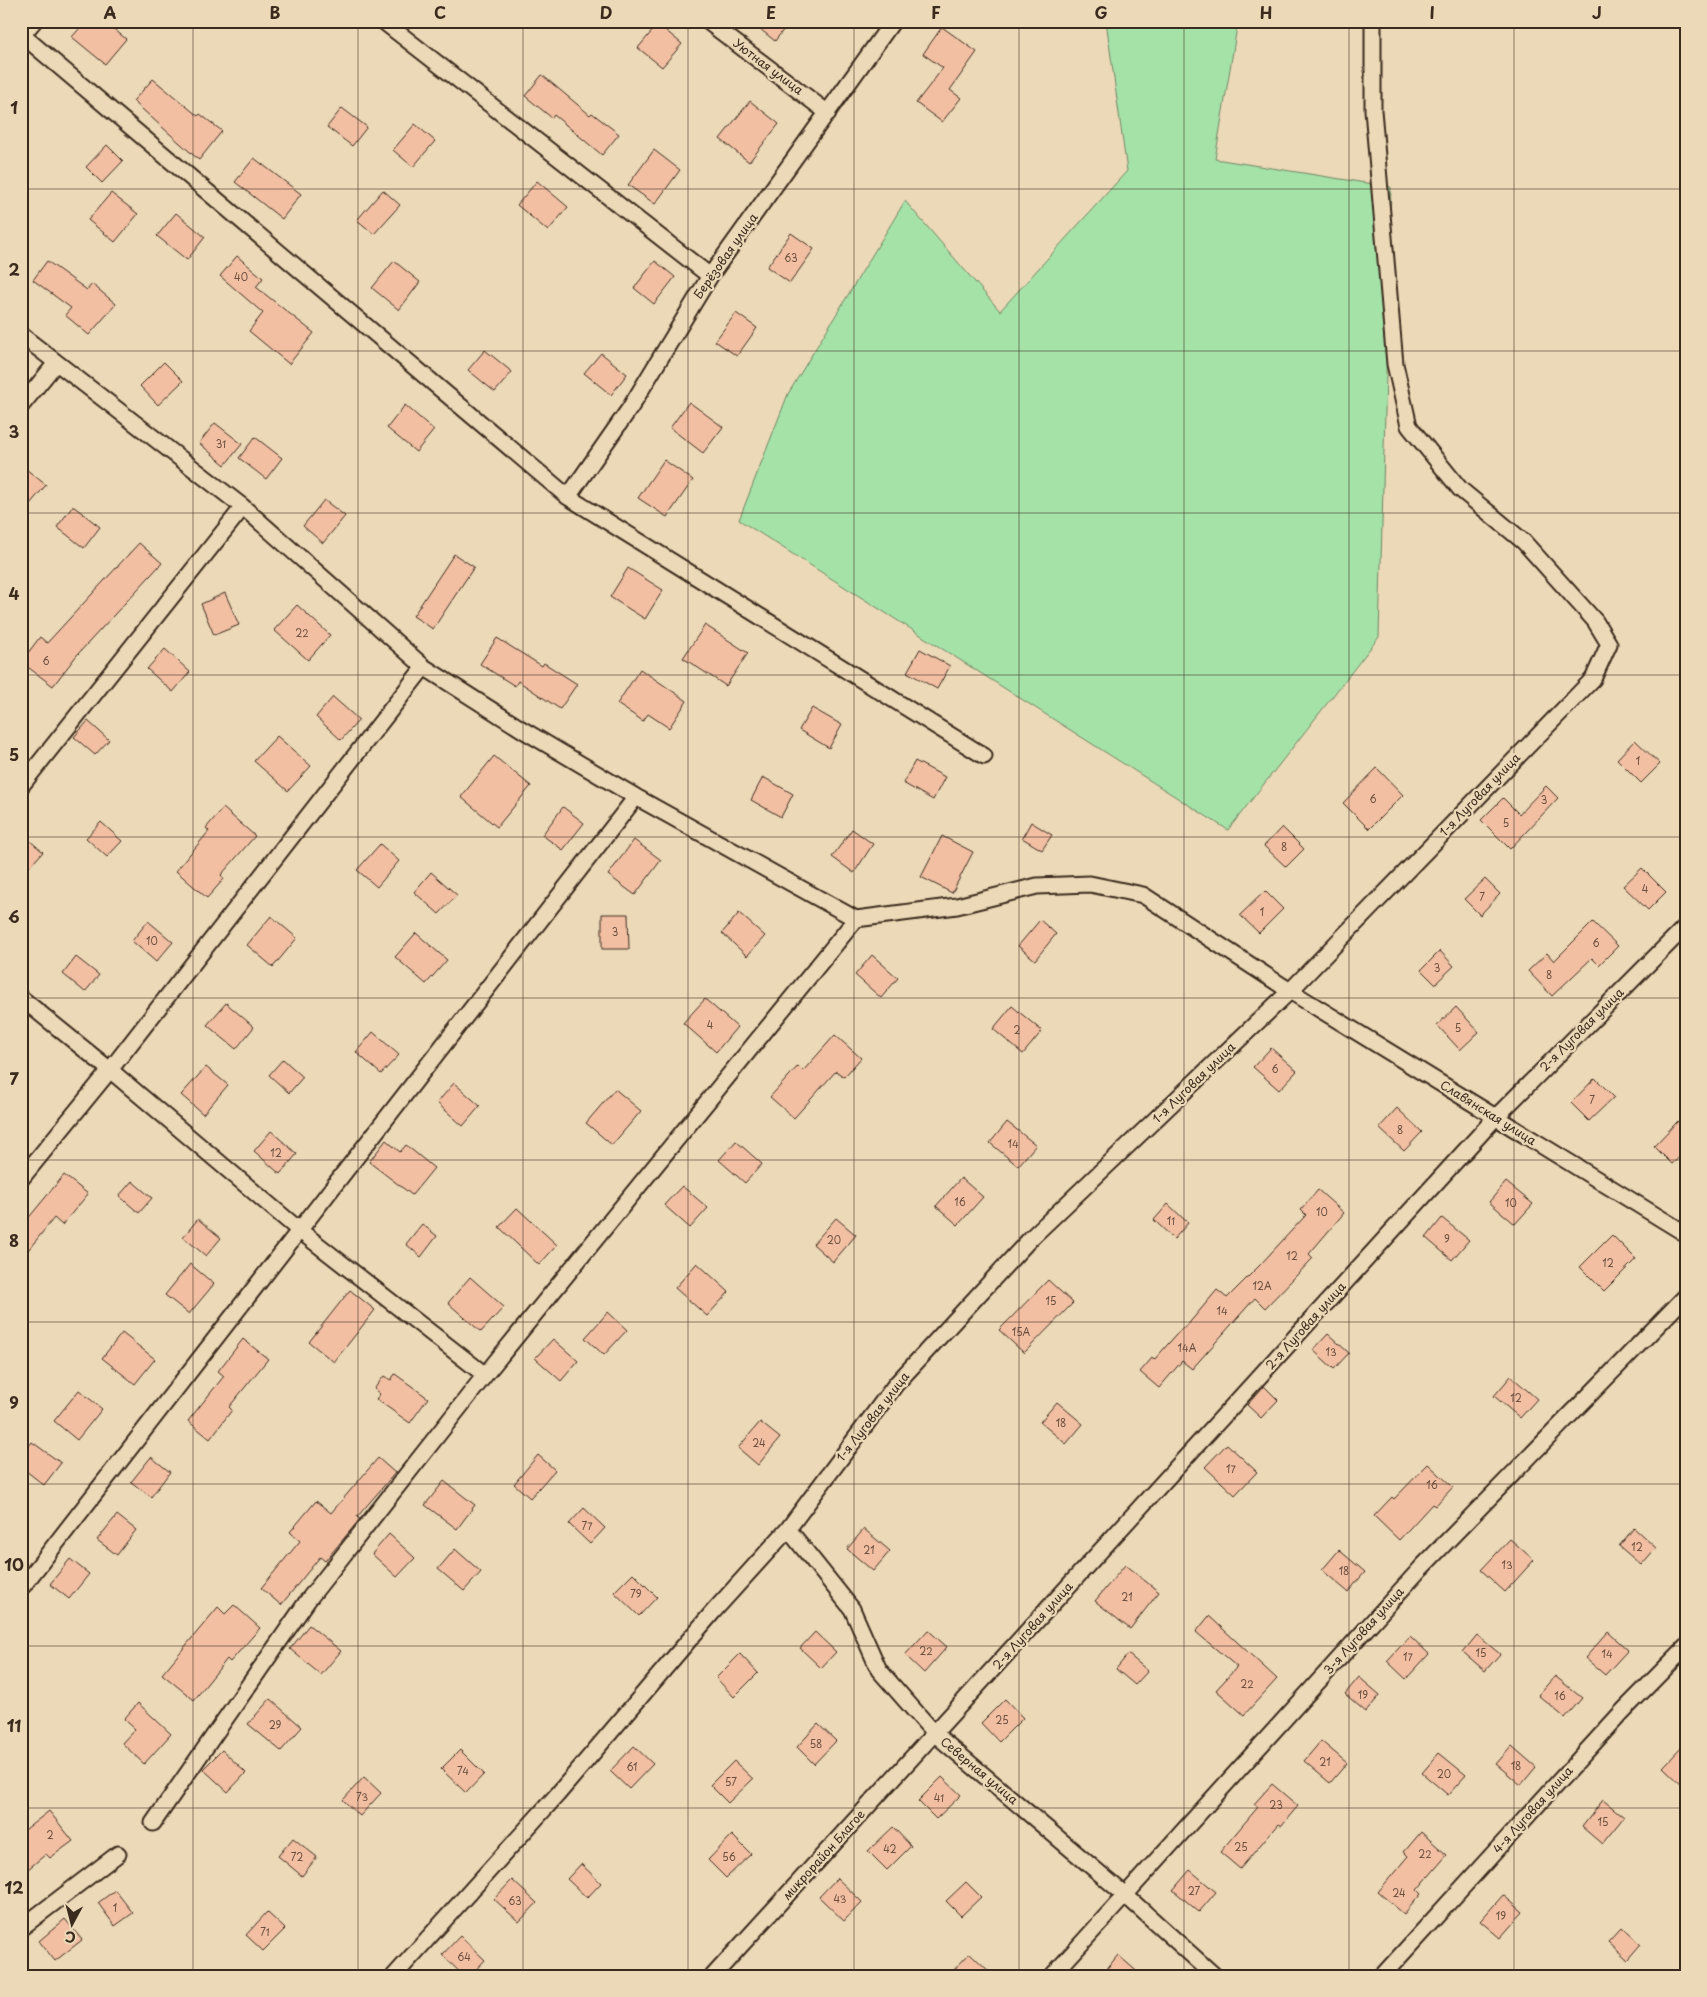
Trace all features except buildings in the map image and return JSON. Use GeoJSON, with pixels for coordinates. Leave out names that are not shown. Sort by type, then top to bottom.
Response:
{"type":"FeatureCollection","features":[{"type":"Feature","properties":{"kind":"street"},"geometry":{"type":"LineString","coordinates":[[34,21],[22,34],[568,497],[984,756]]}},
{"type":"Feature","properties":{"kind":"street"},"geometry":{"type":"LineString","coordinates":[[383,21],[710,276]]}},
{"type":"Feature","properties":{"kind":"street","name":"Уютная улица"},"geometry":{"type":"LineString","coordinates":[[707,21],[828,113]]}},
{"type":"Feature","properties":{"kind":"street","name":"Берёзовая улица"},"geometry":{"type":"LineString","coordinates":[[568,497],[630,408],[710,276],[893,21]]}},
{"type":"Feature","properties":{"kind":"street","name":"1-я Луговая улица"},"geometry":{"type":"LineString","coordinates":[[394,1976],[557,1795],[712,1613],[788,1529],[896,1384],[1031,1238],[1290,991],[1593,678],[1609,644],[1595,621],[1524,542],[1460,488],[1408,426],[1395,364],[1393,344],[1373,110],[1373,21]]}},
{"type":"Feature","properties":{"kind":"street"},"geometry":{"type":"LineString","coordinates":[[21,335],[243,507],[424,667],[523,730],[636,798],[856,919],[485,1375],[308,1600],[153,1823]]}},
{"type":"Feature","properties":{"kind":"street"},"geometry":{"type":"LineString","coordinates":[[21,406],[56,363]]}},
{"type":"Feature","properties":{"kind":"street"},"geometry":{"type":"LineString","coordinates":[[21,786],[243,507]]}},
{"type":"Feature","properties":{"kind":"street"},"geometry":{"type":"LineString","coordinates":[[21,1179],[110,1070],[424,667]]}},
{"type":"Feature","properties":{"kind":"street"},"geometry":{"type":"LineString","coordinates":[[23,1586],[636,798]]}},
{"type":"Feature","properties":{"kind":"street","name":"Славянская улица"},"geometry":{"type":"LineString","coordinates":[[856,919],[957,906],[1037,886],[1090,884],[1143,895],[1290,991],[1686,1234]]}},
{"type":"Feature","properties":{"kind":"street","name":"2-я Луговая улица"},"geometry":{"type":"LineString","coordinates":[[935,1734],[1495,1118],[1686,926]]}},
{"type":"Feature","properties":{"kind":"street"},"geometry":{"type":"LineString","coordinates":[[21,998],[110,1070],[299,1230],[485,1375]]}},
{"type":"Feature","properties":{"kind":"street","name":"3-я Луговая улица"},"geometry":{"type":"LineString","coordinates":[[1052,1976],[1124,1894],[1421,1568],[1686,1296]]}},
{"type":"Feature","properties":{"kind":"street","name":"Северная улица"},"geometry":{"type":"LineString","coordinates":[[788,1529],[852,1609],[879,1670],[935,1734],[1124,1894],[1215,1976]]}},
{"type":"Feature","properties":{"kind":"street","name":"4-я Луговая улица"},"geometry":{"type":"LineString","coordinates":[[1382,1976],[1622,1712],[1686,1647]]}},
{"type":"Feature","properties":{"kind":"street","name":"микрорайон Благое"},"geometry":{"type":"LineString","coordinates":[[713,1976],[935,1734]]}},
{"type":"Feature","properties":{"kind":"street"},"geometry":{"type":"LineString","coordinates":[[21,1928],[118,1854]]}},
{"type":"Feature","properties":{"kind":"green space"},"geometry":{"type":"Polygon","coordinates":[[[1106,21],[1238,21],[1215,159],[1391,187],[1379,637],[1228,830],[739,520],[788,394],[905,201],[1000,311],[1127,171],[1106,21]]]}}]}
